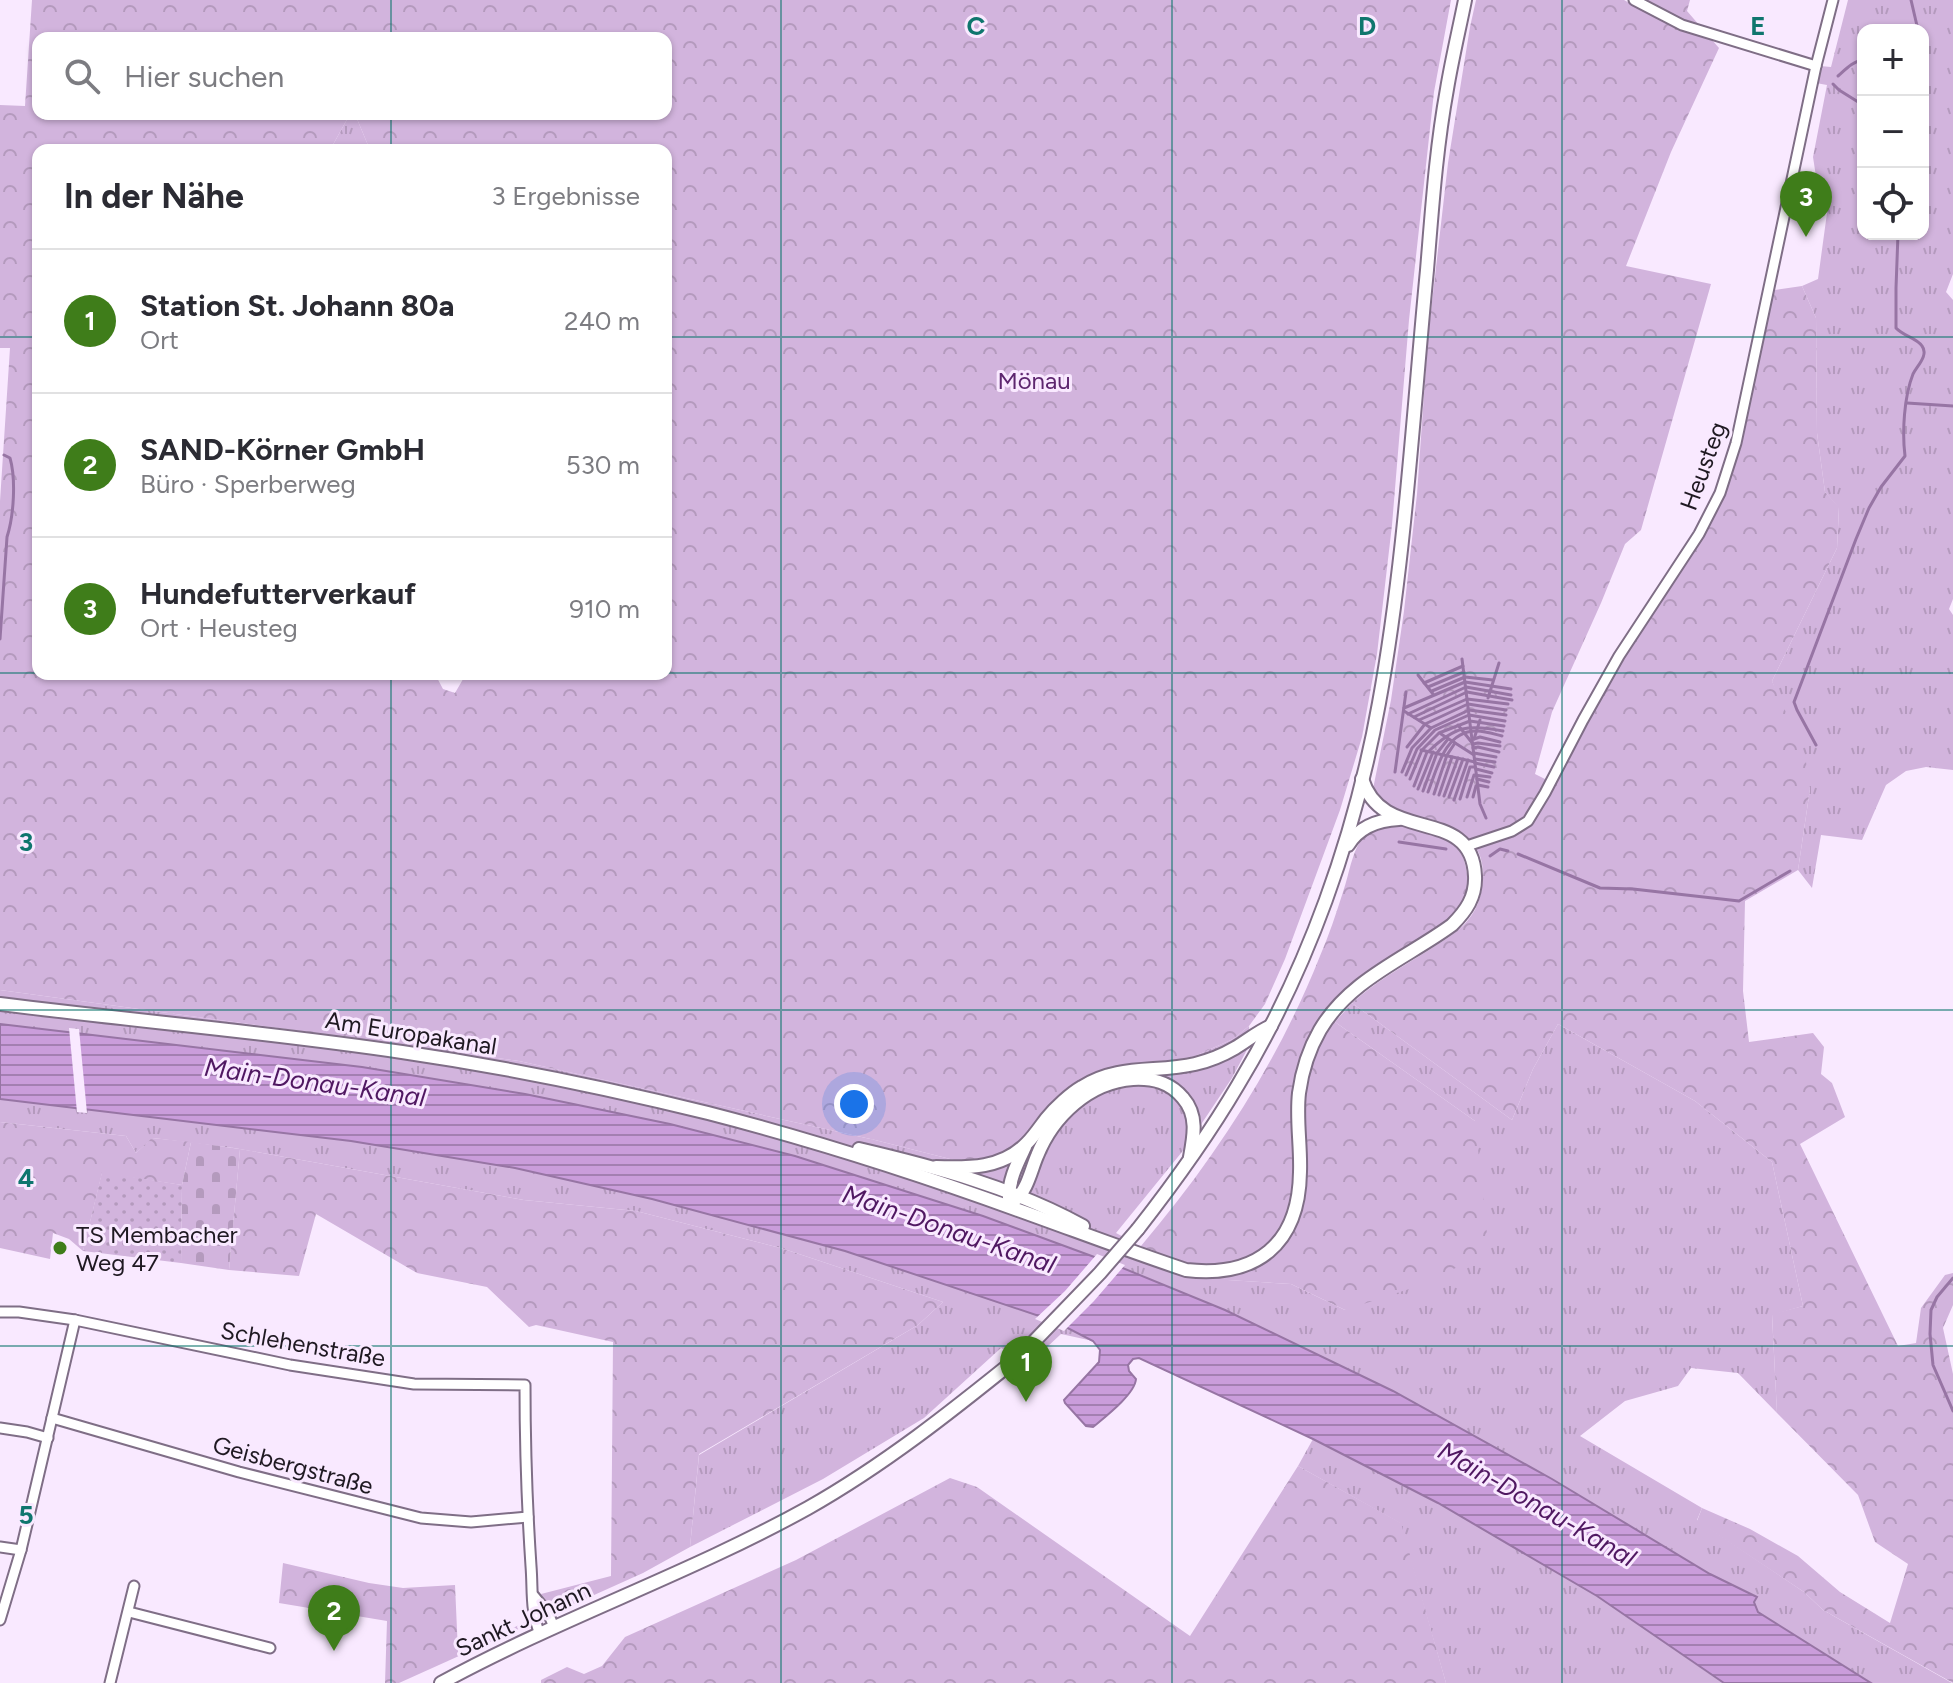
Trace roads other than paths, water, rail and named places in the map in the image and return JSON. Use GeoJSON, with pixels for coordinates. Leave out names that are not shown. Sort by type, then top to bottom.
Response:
{"type":"FeatureCollection","features":[{"type":"Feature","properties":{"kind":"main road","name":"Sankt Johann"},"geometry":{"type":"LineString","coordinates":[[441,1683],[554,1627],[752,1537],[809,1507],[873,1468],[947,1415],[1020,1356],[1100,1273],[1189,1161],[1240,1082],[1271,1026],[1307,946],[1342,851],[1379,704],[1401,536],[1435,180],[1446,91],[1465,0]]}},
{"type":"Feature","properties":{"kind":"main road"},"geometry":{"type":"LineString","coordinates":[[1362,779],[1366,791],[1385,812],[1449,833],[1467,846]]}},
{"type":"Feature","properties":{"kind":"main road"},"geometry":{"type":"LineString","coordinates":[[1342,851],[1366,827],[1399,819]]}},
{"type":"Feature","properties":{"kind":"main road","name":"Am Europakanal"},"geometry":{"type":"LineString","coordinates":[[809,1140],[833,1142],[936,1167],[1115,1245],[1186,1270],[1214,1272],[1244,1266],[1263,1256],[1279,1242],[1293,1215],[1300,1173],[1299,1094],[1315,1040],[1328,1017],[1355,989],[1442,933],[1465,912],[1475,886],[1474,868],[1467,846]]}},
{"type":"Feature","properties":{"kind":"main road","name":"Am Europakanal"},"geometry":{"type":"LineString","coordinates":[[0,1004],[277,1035],[527,1073],[708,1113],[1012,1201]]}},
{"type":"Feature","properties":{"kind":"main road"},"geometry":{"type":"LineString","coordinates":[[1012,1201],[1014,1170],[1026,1145],[1049,1115],[1082,1087],[1112,1073],[1176,1067],[1211,1059],[1271,1026]]}},
{"type":"Feature","properties":{"kind":"main road"},"geometry":{"type":"LineString","coordinates":[[1012,1201],[1039,1149],[1062,1116],[1087,1094],[1119,1081],[1153,1080],[1181,1095],[1190,1107],[1195,1130],[1189,1161]]}},
{"type":"Feature","properties":{"kind":"main road"},"geometry":{"type":"LineString","coordinates":[[936,1167],[976,1168],[1004,1159],[1026,1145]]}},
{"type":"Feature","properties":{"kind":"street"},"geometry":{"type":"LineString","coordinates":[[1634,0],[1682,25],[1816,66]]}},
{"type":"Feature","properties":{"kind":"street","name":"Heusteg"},"geometry":{"type":"LineString","coordinates":[[1467,846],[1512,831],[1528,821],[1619,656],[1699,534],[1720,493],[1736,443],[1816,66],[1833,0]]}},
{"type":"Feature","properties":{"kind":"street","name":"Schlehenstraße"},"geometry":{"type":"LineString","coordinates":[[0,1312],[75,1320],[290,1365],[414,1384],[525,1385],[528,1517]]}},
{"type":"Feature","properties":{"kind":"street"},"geometry":{"type":"LineString","coordinates":[[0,1620],[21,1550],[75,1320]]}},
{"type":"Feature","properties":{"kind":"street","name":"Geisbergstraße"},"geometry":{"type":"LineString","coordinates":[[52,1418],[239,1472],[421,1518],[471,1522],[528,1517]]}},
{"type":"Feature","properties":{"kind":"street"},"geometry":{"type":"LineString","coordinates":[[0,1428],[48,1438]]}},
{"type":"Feature","properties":{"kind":"street"},"geometry":{"type":"LineString","coordinates":[[528,1517],[533,1614],[540,1634]]}},
{"type":"Feature","properties":{"kind":"street"},"geometry":{"type":"LineString","coordinates":[[0,1547],[21,1550]]}},
{"type":"Feature","properties":{"kind":"street"},"geometry":{"type":"LineString","coordinates":[[110,1683],[134,1586]]}},
{"type":"Feature","properties":{"kind":"street"},"geometry":{"type":"LineString","coordinates":[[534,1596],[548,1613],[554,1627]]}},
{"type":"Feature","properties":{"kind":"street"},"geometry":{"type":"LineString","coordinates":[[129,1612],[270,1648]]}},
{"type":"Feature","properties":{"kind":"water","name":"Main-Donau-Kanal"},"geometry":{"type":"Polygon","coordinates":[[[0,1024],[362,1067],[525,1094],[670,1124],[795,1156],[983,1216],[1225,1310],[1393,1391],[1552,1479],[1710,1574],[1757,1597],[1754,1602],[1758,1612],[1871,1683],[1724,1683],[1597,1596],[1438,1503],[1313,1439],[1139,1358],[1128,1365],[1136,1379],[1131,1391],[1093,1427],[1086,1426],[1064,1400],[1099,1362],[1100,1350],[1093,1341],[1054,1321],[845,1251],[652,1199],[515,1168],[351,1141],[0,1099],[0,1024]]]}},
{"type":"Feature","properties":{"kind":"waterway"},"geometry":{"type":"LineString","coordinates":[[1911,0],[1917,24]]}},
{"type":"Feature","properties":{"kind":"waterway"},"geometry":{"type":"LineString","coordinates":[[1838,76],[1857,62]]}},
{"type":"Feature","properties":{"kind":"waterway"},"geometry":{"type":"LineString","coordinates":[[1833,84],[1857,101]]}},
{"type":"Feature","properties":{"kind":"waterway"},"geometry":{"type":"LineString","coordinates":[[1816,745],[1794,702],[1869,508],[1905,456],[1904,426],[1908,393],[1913,374],[1924,353],[1920,343],[1896,328],[1898,240]]}},
{"type":"Feature","properties":{"kind":"waterway"},"geometry":{"type":"LineString","coordinates":[[1907,403],[1953,406]]}},
{"type":"Feature","properties":{"kind":"waterway"},"geometry":{"type":"LineString","coordinates":[[0,639],[13,497],[10,458],[4,455]]}},
{"type":"Feature","properties":{"kind":"waterway"},"geometry":{"type":"LineString","coordinates":[[1462,659],[1480,804],[1486,818]]}},
{"type":"Feature","properties":{"kind":"waterway"},"geometry":{"type":"LineString","coordinates":[[1488,698],[1499,663]]}},
{"type":"Feature","properties":{"kind":"waterway"},"geometry":{"type":"LineString","coordinates":[[1424,683],[1463,666]]}},
{"type":"Feature","properties":{"kind":"waterway"},"geometry":{"type":"LineString","coordinates":[[1428,687],[1464,672]]}},
{"type":"Feature","properties":{"kind":"waterway"},"geometry":{"type":"LineString","coordinates":[[1418,675],[1433,694]]}},
{"type":"Feature","properties":{"kind":"waterway"},"geometry":{"type":"LineString","coordinates":[[1432,691],[1465,677],[1493,680]]}},
{"type":"Feature","properties":{"kind":"waterway"},"geometry":{"type":"LineString","coordinates":[[1404,708],[1465,682],[1511,689]]}},
{"type":"Feature","properties":{"kind":"waterway"},"geometry":{"type":"LineString","coordinates":[[1408,714],[1466,687],[1511,695]]}},
{"type":"Feature","properties":{"kind":"waterway"},"geometry":{"type":"LineString","coordinates":[[1395,772],[1406,692]]}},
{"type":"Feature","properties":{"kind":"waterway"},"geometry":{"type":"LineString","coordinates":[[1414,717],[1467,692],[1512,700]]}},
{"type":"Feature","properties":{"kind":"waterway"},"geometry":{"type":"LineString","coordinates":[[1419,720],[1467,699],[1508,704]]}},
{"type":"Feature","properties":{"kind":"waterway"},"geometry":{"type":"LineString","coordinates":[[1407,747],[1425,724],[1468,704],[1506,710]]}},
{"type":"Feature","properties":{"kind":"waterway"},"geometry":{"type":"LineString","coordinates":[[1402,772],[1412,748],[1431,728],[1469,710],[1506,715]]}},
{"type":"Feature","properties":{"kind":"waterway"},"geometry":{"type":"LineString","coordinates":[[1404,711],[1431,728]]}},
{"type":"Feature","properties":{"kind":"waterway"},"geometry":{"type":"LineString","coordinates":[[1406,775],[1417,749],[1435,730],[1469,715],[1505,721]]}},
{"type":"Feature","properties":{"kind":"waterway"},"geometry":{"type":"LineString","coordinates":[[1474,739],[1480,720]]}},
{"type":"Feature","properties":{"kind":"waterway"},"geometry":{"type":"LineString","coordinates":[[1410,779],[1422,750],[1439,733],[1470,721],[1504,726]]}},
{"type":"Feature","properties":{"kind":"waterway"},"geometry":{"type":"LineString","coordinates":[[1458,725],[1473,744]]}},
{"type":"Feature","properties":{"kind":"waterway"},"geometry":{"type":"LineString","coordinates":[[1429,751],[1447,736],[1463,729],[1503,731]]}},
{"type":"Feature","properties":{"kind":"waterway"},"geometry":{"type":"LineString","coordinates":[[1428,792],[1444,752],[1457,737],[1477,731],[1502,736]]}},
{"type":"Feature","properties":{"kind":"waterway"},"geometry":{"type":"LineString","coordinates":[[1441,734],[1474,755]]}},
{"type":"Feature","properties":{"kind":"waterway"},"geometry":{"type":"LineString","coordinates":[[1474,739],[1480,737],[1500,742]]}},
{"type":"Feature","properties":{"kind":"waterway"},"geometry":{"type":"LineString","coordinates":[[1423,791],[1437,753],[1448,739]]}},
{"type":"Feature","properties":{"kind":"waterway"},"geometry":{"type":"LineString","coordinates":[[1434,794],[1447,755],[1455,743]]}},
{"type":"Feature","properties":{"kind":"waterway"},"geometry":{"type":"LineString","coordinates":[[1473,744],[1500,746]]}},
{"type":"Feature","properties":{"kind":"waterway"},"geometry":{"type":"LineString","coordinates":[[1473,748],[1499,752]]}},
{"type":"Feature","properties":{"kind":"waterway"},"geometry":{"type":"LineString","coordinates":[[1421,750],[1475,762]]}},
{"type":"Feature","properties":{"kind":"waterway"},"geometry":{"type":"LineString","coordinates":[[1414,786],[1427,752]]}},
{"type":"Feature","properties":{"kind":"waterway"},"geometry":{"type":"LineString","coordinates":[[1418,789],[1433,752]]}},
{"type":"Feature","properties":{"kind":"waterway"},"geometry":{"type":"LineString","coordinates":[[1474,753],[1496,757]]}},
{"type":"Feature","properties":{"kind":"waterway"},"geometry":{"type":"LineString","coordinates":[[1439,795],[1452,757]]}},
{"type":"Feature","properties":{"kind":"waterway"},"geometry":{"type":"LineString","coordinates":[[1444,796],[1458,758]]}},
{"type":"Feature","properties":{"kind":"waterway"},"geometry":{"type":"LineString","coordinates":[[1449,797],[1463,759]]}},
{"type":"Feature","properties":{"kind":"waterway"},"geometry":{"type":"LineString","coordinates":[[1475,759],[1495,762]]}},
{"type":"Feature","properties":{"kind":"waterway"},"geometry":{"type":"LineString","coordinates":[[1454,800],[1468,760]]}},
{"type":"Feature","properties":{"kind":"waterway"},"geometry":{"type":"LineString","coordinates":[[1475,763],[1494,767]]}},
{"type":"Feature","properties":{"kind":"waterway"},"geometry":{"type":"LineString","coordinates":[[1460,799],[1470,767],[1475,767]]}},
{"type":"Feature","properties":{"kind":"waterway"},"geometry":{"type":"LineString","coordinates":[[1476,769],[1492,773]]}},
{"type":"Feature","properties":{"kind":"waterway"},"geometry":{"type":"LineString","coordinates":[[1467,797],[1474,775],[1490,777]]}},
{"type":"Feature","properties":{"kind":"waterway"},"geometry":{"type":"LineString","coordinates":[[1477,779],[1489,782]]}},
{"type":"Feature","properties":{"kind":"waterway"},"geometry":{"type":"LineString","coordinates":[[1478,785],[1488,787]]}},
{"type":"Feature","properties":{"kind":"waterway"},"geometry":{"type":"LineString","coordinates":[[1473,797],[1476,786]]}},
{"type":"Feature","properties":{"kind":"waterway"},"geometry":{"type":"LineString","coordinates":[[1399,842],[1446,849]]}},
{"type":"Feature","properties":{"kind":"waterway"},"geometry":{"type":"LineString","coordinates":[[1490,856],[1500,849],[1508,851]]}},
{"type":"Feature","properties":{"kind":"waterway"},"geometry":{"type":"LineString","coordinates":[[1518,854],[1600,888],[1739,901],[1790,871]]}},
{"type":"Feature","properties":{"kind":"waterway"},"geometry":{"type":"LineString","coordinates":[[1953,1278],[1937,1297],[1931,1310],[1930,1334],[1933,1365],[1953,1411]]}},
{"type":"Feature","properties":{"kind":"place","name":"Hundefutterverkauf"},"geometry":{"type":"Point","coordinates":[1806,237]}},
{"type":"Feature","properties":{"kind":"place","name":"TS Membacher Weg 47"},"geometry":{"type":"Point","coordinates":[60,1248]}},
{"type":"Feature","properties":{"kind":"place","name":"Station St. Johann 80a"},"geometry":{"type":"Point","coordinates":[1026,1402]}},
{"type":"Feature","properties":{"kind":"place","name":"SAND-Körner GmbH"},"geometry":{"type":"Point","coordinates":[334,1651]}},
{"type":"Feature","properties":{"kind":"park label","name":"Mönau"},"geometry":{"type":"Point","coordinates":[1034,380]}}]}
